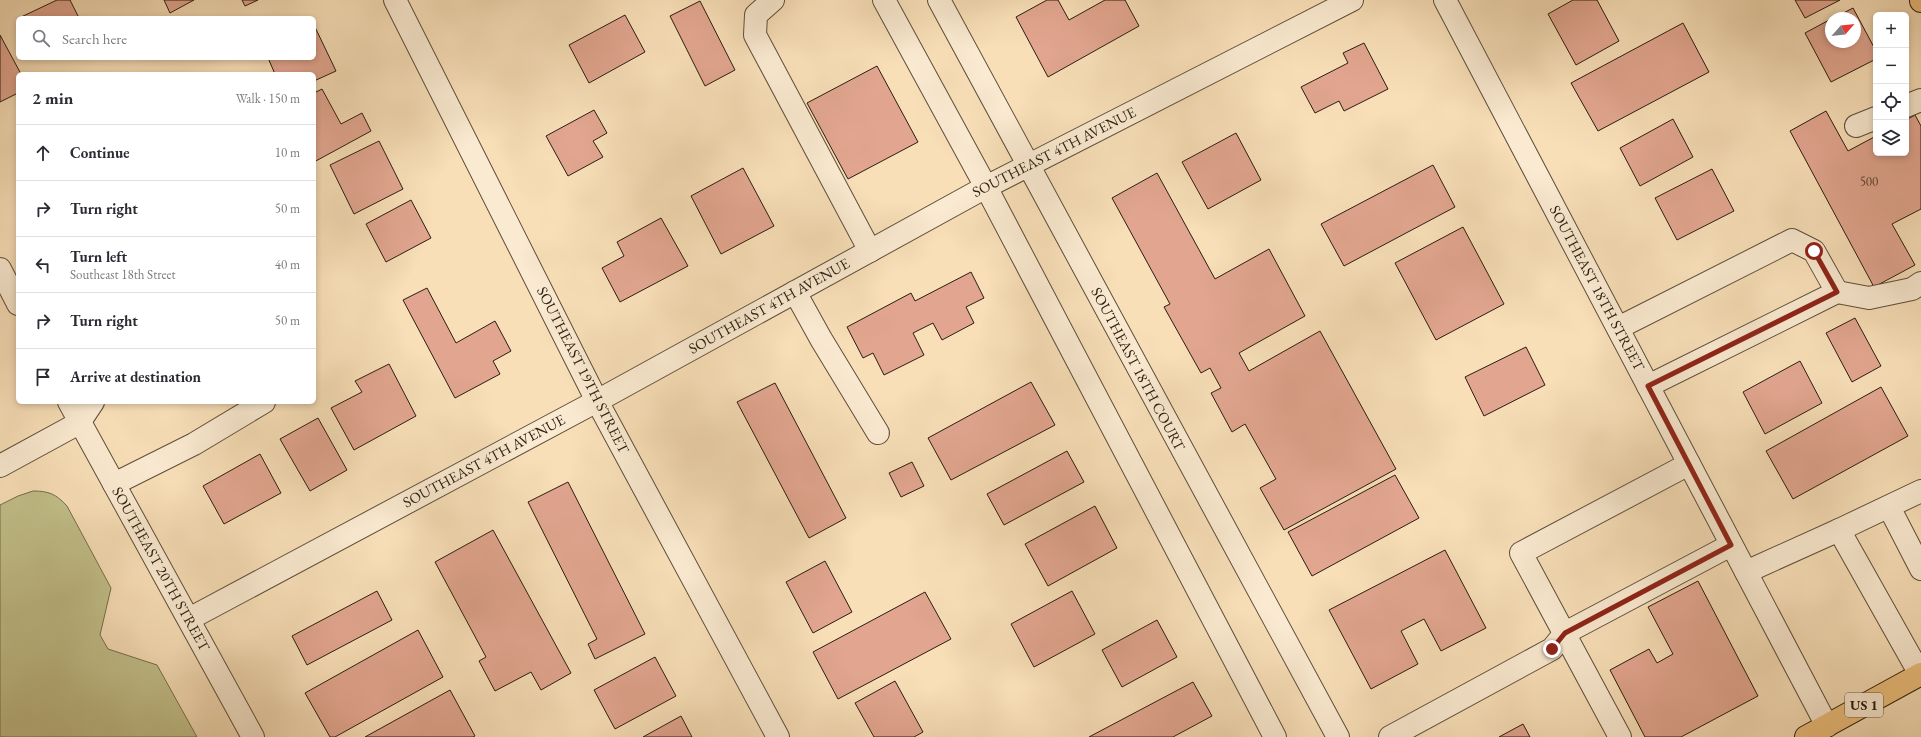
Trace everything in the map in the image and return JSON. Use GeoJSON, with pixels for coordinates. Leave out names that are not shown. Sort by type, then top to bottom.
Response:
{"type":"FeatureCollection","features":[{"type":"Feature","properties":{"kind":"main road","name":"US 1"},"geometry":{"type":"LineString","coordinates":[[1806,737],[1921,674]]}},
{"type":"Feature","properties":{"kind":"street","name":"SOUTHEAST 19TH STREET"},"geometry":{"type":"LineString","coordinates":[[395,0],[597,401],[778,737]]}},
{"type":"Feature","properties":{"kind":"street"},"geometry":{"type":"LineString","coordinates":[[773,0],[756,15],[755,35],[870,250]]}},
{"type":"Feature","properties":{"kind":"street"},"geometry":{"type":"LineString","coordinates":[[884,0],[986,187],[1275,737]]}},
{"type":"Feature","properties":{"kind":"street","name":"SOUTHEAST 18TH COURT"},"geometry":{"type":"LineString","coordinates":[[939,0],[1338,737]]}},
{"type":"Feature","properties":{"kind":"street","name":"SOUTHEAST 4TH AVENUE"},"geometry":{"type":"LineString","coordinates":[[189,619],[597,401],[986,187],[1352,0]]}},
{"type":"Feature","properties":{"kind":"street","name":"SOUTHEAST 18TH STREET"},"geometry":{"type":"LineString","coordinates":[[1445,0],[1827,726]]}},
{"type":"Feature","properties":{"kind":"street"},"geometry":{"type":"LineString","coordinates":[[1909,105],[1921,100]]}},
{"type":"Feature","properties":{"kind":"street"},"geometry":{"type":"LineString","coordinates":[[1856,126],[1873,119]]}},
{"type":"Feature","properties":{"kind":"street"},"geometry":{"type":"LineString","coordinates":[[1618,328],[1792,240],[1814,251],[1837,292]]}},
{"type":"Feature","properties":{"kind":"street"},"geometry":{"type":"LineString","coordinates":[[0,269],[16,300]]}},
{"type":"Feature","properties":{"kind":"street"},"geometry":{"type":"LineString","coordinates":[[1648,386],[1837,292],[1869,298],[1912,289],[1921,283]]}},
{"type":"Feature","properties":{"kind":"street"},"geometry":{"type":"LineString","coordinates":[[794,292],[878,433]]}},
{"type":"Feature","properties":{"kind":"street","name":"SOUTHEAST 20TH STREET"},"geometry":{"type":"LineString","coordinates":[[70,404],[79,423],[189,619],[253,737]]}},
{"type":"Feature","properties":{"kind":"street"},"geometry":{"type":"LineString","coordinates":[[0,466],[79,423],[92,404]]}},
{"type":"Feature","properties":{"kind":"street"},"geometry":{"type":"LineString","coordinates":[[114,484],[194,444],[261,404]]}},
{"type":"Feature","properties":{"kind":"street"},"geometry":{"type":"LineString","coordinates":[[1620,737],[1521,553],[1689,464]]}},
{"type":"Feature","properties":{"kind":"street"},"geometry":{"type":"LineString","coordinates":[[1746,572],[1921,491]]}},
{"type":"Feature","properties":{"kind":"street"},"geometry":{"type":"LineString","coordinates":[[1889,507],[1921,569]]}},
{"type":"Feature","properties":{"kind":"street"},"geometry":{"type":"LineString","coordinates":[[1839,530],[1921,674]]}},
{"type":"Feature","properties":{"kind":"street"},"geometry":{"type":"LineString","coordinates":[[1390,737],[1552,649],[1565,633],[1731,545]]}},
{"type":"Feature","properties":{"kind":"shaded area"},"geometry":{"type":"Polygon","coordinates":[[[33,491],[52,494],[67,506],[111,588],[100,635],[108,649],[157,665],[197,737],[0,737],[0,505],[18,496],[33,491]]]}},
{"type":"Feature","properties":{"kind":"building"},"geometry":{"type":"Polygon","coordinates":[[[57,0],[70,0],[78,16],[23,16],[57,0]]]}},
{"type":"Feature","properties":{"kind":"building"},"geometry":{"type":"Polygon","coordinates":[[[164,0],[194,0],[170,13],[164,0]]]}},
{"type":"Feature","properties":{"kind":"building"},"geometry":{"type":"Polygon","coordinates":[[[242,0],[258,0],[245,6],[242,0]]]}},
{"type":"Feature","properties":{"kind":"building"},"geometry":{"type":"Polygon","coordinates":[[[1047,0],[1058,0],[1069,20],[1105,0],[1125,0],[1139,26],[1048,77],[1016,17],[1047,0]]]}},
{"type":"Feature","properties":{"kind":"building"},"geometry":{"type":"Polygon","coordinates":[[[1573,0],[1597,0],[1619,41],[1576,65],[1548,14],[1573,0]]]}},
{"type":"Feature","properties":{"kind":"building"},"geometry":{"type":"Polygon","coordinates":[[[1795,0],[1840,0],[1805,18],[1795,0]]]}},
{"type":"Feature","properties":{"kind":"building"},"geometry":{"type":"Polygon","coordinates":[[[700,1],[735,70],[705,86],[670,16],[700,1]]]}},
{"type":"Feature","properties":{"kind":"building"},"geometry":{"type":"Polygon","coordinates":[[[1853,8],[1855,12],[1845,12],[1853,8]]]}},
{"type":"Feature","properties":{"kind":"building"},"geometry":{"type":"Polygon","coordinates":[[[625,15],[645,52],[589,83],[569,45],[625,15]]]}},
{"type":"Feature","properties":{"kind":"building"},"geometry":{"type":"Polygon","coordinates":[[[1825,22],[1825,48],[1861,48],[1861,23],[1873,45],[1873,61],[1831,82],[1805,33],[1825,22]]]}},
{"type":"Feature","properties":{"kind":"building"},"geometry":{"type":"Polygon","coordinates":[[[1683,23],[1709,72],[1598,131],[1571,83],[1683,23]]]}},
{"type":"Feature","properties":{"kind":"building"},"geometry":{"type":"Polygon","coordinates":[[[316,29],[336,71],[316,80],[316,72],[274,72],[269,60],[316,60],[316,29]]]}},
{"type":"Feature","properties":{"kind":"building"},"geometry":{"type":"Polygon","coordinates":[[[0,35],[20,72],[16,72],[16,94],[0,102],[0,35]]]}},
{"type":"Feature","properties":{"kind":"building"},"geometry":{"type":"Polygon","coordinates":[[[1364,43],[1388,89],[1344,111],[1339,101],[1315,113],[1301,87],[1348,63],[1343,53],[1364,43]]]}},
{"type":"Feature","properties":{"kind":"building"},"geometry":{"type":"Polygon","coordinates":[[[877,66],[918,142],[848,179],[807,103],[877,66]]]}},
{"type":"Feature","properties":{"kind":"building"},"geometry":{"type":"Polygon","coordinates":[[[322,89],[341,124],[362,113],[371,131],[316,161],[316,92],[322,89]]]}},
{"type":"Feature","properties":{"kind":"building"},"geometry":{"type":"Polygon","coordinates":[[[594,110],[607,133],[593,141],[603,157],[568,176],[546,136],[594,110]]]}},
{"type":"Feature","properties":{"kind":"building"},"geometry":{"type":"Polygon","coordinates":[[[1826,111],[1848,151],[1873,138],[1873,156],[1909,156],[1909,118],[1915,115],[1921,126],[1921,209],[1892,224],[1915,265],[1874,287],[1790,131],[1826,111]]]}},
{"type":"Feature","properties":{"kind":"building"},"geometry":{"type":"Polygon","coordinates":[[[1673,119],[1693,157],[1640,186],[1620,148],[1673,119]]]}},
{"type":"Feature","properties":{"kind":"building"},"geometry":{"type":"Polygon","coordinates":[[[1236,133],[1261,180],[1208,209],[1182,162],[1236,133]]]}},
{"type":"Feature","properties":{"kind":"building"},"geometry":{"type":"Polygon","coordinates":[[[379,141],[403,189],[354,214],[330,165],[379,141]]]}},
{"type":"Feature","properties":{"kind":"building"},"geometry":{"type":"Polygon","coordinates":[[[1433,165],[1455,207],[1344,266],[1321,224],[1433,165]]]}},
{"type":"Feature","properties":{"kind":"building"},"geometry":{"type":"Polygon","coordinates":[[[743,168],[774,226],[721,254],[691,196],[743,168]]]}},
{"type":"Feature","properties":{"kind":"building"},"geometry":{"type":"Polygon","coordinates":[[[1712,169],[1734,211],[1677,240],[1655,198],[1712,169]]]}},
{"type":"Feature","properties":{"kind":"building"},"geometry":{"type":"Polygon","coordinates":[[[1157,173],[1215,279],[1269,249],[1305,316],[1239,353],[1249,371],[1320,331],[1396,469],[1284,530],[1260,488],[1276,479],[1245,424],[1232,432],[1211,393],[1221,388],[1210,368],[1201,373],[1164,307],[1170,304],[1112,198],[1157,173]]]}},
{"type":"Feature","properties":{"kind":"building"},"geometry":{"type":"Polygon","coordinates":[[[411,200],[431,238],[386,262],[366,224],[411,200]]]}},
{"type":"Feature","properties":{"kind":"building"},"geometry":{"type":"Polygon","coordinates":[[[661,218],[688,266],[620,302],[602,268],[624,256],[617,242],[661,218]]]}},
{"type":"Feature","properties":{"kind":"building"},"geometry":{"type":"Polygon","coordinates":[[[1463,227],[1504,304],[1436,340],[1395,263],[1463,227]]]}},
{"type":"Feature","properties":{"kind":"building"},"geometry":{"type":"Polygon","coordinates":[[[971,272],[984,298],[966,307],[974,323],[942,340],[933,323],[913,333],[924,355],[884,375],[873,353],[863,358],[847,327],[911,293],[915,301],[971,272]]]}},
{"type":"Feature","properties":{"kind":"building"},"geometry":{"type":"Polygon","coordinates":[[[427,288],[456,343],[495,321],[511,351],[493,361],[500,374],[455,398],[403,300],[427,288]]]}},
{"type":"Feature","properties":{"kind":"building"},"geometry":{"type":"Polygon","coordinates":[[[1855,318],[1881,366],[1852,382],[1826,333],[1855,318]]]}},
{"type":"Feature","properties":{"kind":"building"},"geometry":{"type":"Polygon","coordinates":[[[1526,347],[1545,385],[1484,416],[1465,377],[1526,347]]]}},
{"type":"Feature","properties":{"kind":"building"},"geometry":{"type":"Polygon","coordinates":[[[1800,361],[1822,403],[1765,434],[1743,392],[1800,361]]]}},
{"type":"Feature","properties":{"kind":"building"},"geometry":{"type":"Polygon","coordinates":[[[389,364],[416,416],[354,450],[331,408],[362,392],[355,381],[389,364]]]}},
{"type":"Feature","properties":{"kind":"building"},"geometry":{"type":"Polygon","coordinates":[[[1031,382],[1055,425],[951,480],[928,438],[1031,382]]]}},
{"type":"Feature","properties":{"kind":"building"},"geometry":{"type":"Polygon","coordinates":[[[775,383],[846,518],[809,538],[737,402],[775,383]]]}},
{"type":"Feature","properties":{"kind":"building"},"geometry":{"type":"Polygon","coordinates":[[[1881,387],[1908,436],[1793,499],[1766,451],[1881,387]]]}},
{"type":"Feature","properties":{"kind":"building"},"geometry":{"type":"Polygon","coordinates":[[[318,418],[347,470],[310,491],[280,439],[318,418]]]}},
{"type":"Feature","properties":{"kind":"building"},"geometry":{"type":"Polygon","coordinates":[[[1067,451],[1084,482],[1004,525],[987,494],[1067,451]]]}},
{"type":"Feature","properties":{"kind":"building"},"geometry":{"type":"Polygon","coordinates":[[[260,454],[281,493],[224,524],[203,486],[260,454]]]}},
{"type":"Feature","properties":{"kind":"building"},"geometry":{"type":"Polygon","coordinates":[[[912,462],[924,486],[901,497],[889,473],[912,462]]]}},
{"type":"Feature","properties":{"kind":"building"},"geometry":{"type":"Polygon","coordinates":[[[1395,475],[1419,518],[1312,576],[1288,532],[1395,475]]]}},
{"type":"Feature","properties":{"kind":"building"},"geometry":{"type":"Polygon","coordinates":[[[568,482],[645,634],[595,659],[588,644],[597,639],[528,502],[568,482]]]}},
{"type":"Feature","properties":{"kind":"building"},"geometry":{"type":"Polygon","coordinates":[[[1095,506],[1117,548],[1048,586],[1025,544],[1095,506]]]}},
{"type":"Feature","properties":{"kind":"building"},"geometry":{"type":"Polygon","coordinates":[[[493,530],[571,673],[541,690],[531,672],[495,691],[479,661],[486,657],[435,562],[493,530]]]}},
{"type":"Feature","properties":{"kind":"building"},"geometry":{"type":"Polygon","coordinates":[[[1445,550],[1486,628],[1441,651],[1424,619],[1401,631],[1418,664],[1371,689],[1329,610],[1445,550]]]}},
{"type":"Feature","properties":{"kind":"building"},"geometry":{"type":"Polygon","coordinates":[[[825,561],[852,612],[813,633],[786,582],[825,561]]]}},
{"type":"Feature","properties":{"kind":"building"},"geometry":{"type":"Polygon","coordinates":[[[1698,581],[1758,696],[1681,737],[1645,737],[1610,670],[1649,649],[1657,663],[1673,654],[1648,607],[1698,581]]]}},
{"type":"Feature","properties":{"kind":"building"},"geometry":{"type":"Polygon","coordinates":[[[377,591],[392,620],[307,665],[292,636],[377,591]]]}},
{"type":"Feature","properties":{"kind":"building"},"geometry":{"type":"Polygon","coordinates":[[[1072,591],[1095,634],[1034,667],[1011,624],[1072,591]]]}},
{"type":"Feature","properties":{"kind":"building"},"geometry":{"type":"Polygon","coordinates":[[[925,592],[951,639],[838,699],[813,652],[925,592]]]}},
{"type":"Feature","properties":{"kind":"building"},"geometry":{"type":"Polygon","coordinates":[[[1157,620],[1177,657],[1122,687],[1102,650],[1157,620]]]}},
{"type":"Feature","properties":{"kind":"building"},"geometry":{"type":"Polygon","coordinates":[[[418,630],[443,677],[335,737],[330,737],[305,693],[418,630]]]}},
{"type":"Feature","properties":{"kind":"building"},"geometry":{"type":"Polygon","coordinates":[[[655,657],[676,696],[615,729],[594,690],[655,657]]]}},
{"type":"Feature","properties":{"kind":"building"},"geometry":{"type":"Polygon","coordinates":[[[895,681],[923,732],[914,737],[874,737],[855,703],[895,681]]]}},
{"type":"Feature","properties":{"kind":"building"},"geometry":{"type":"Polygon","coordinates":[[[1193,682],[1212,716],[1173,737],[1089,737],[1193,682]]]}},
{"type":"Feature","properties":{"kind":"building"},"geometry":{"type":"Polygon","coordinates":[[[450,690],[475,736],[365,737],[450,690]]]}},
{"type":"Feature","properties":{"kind":"building"},"geometry":{"type":"Polygon","coordinates":[[[681,716],[692,737],[643,737],[681,716]]]}},
{"type":"Feature","properties":{"kind":"building"},"geometry":{"type":"Polygon","coordinates":[[[1523,724],[1530,737],[1499,737],[1523,724]]]}},
{"type":"Feature","properties":{"kind":"route"},"geometry":{"type":"LineString","coordinates":[[1552,649],[1565,633],[1731,545],[1648,386],[1837,292],[1814,251]]}}]}
